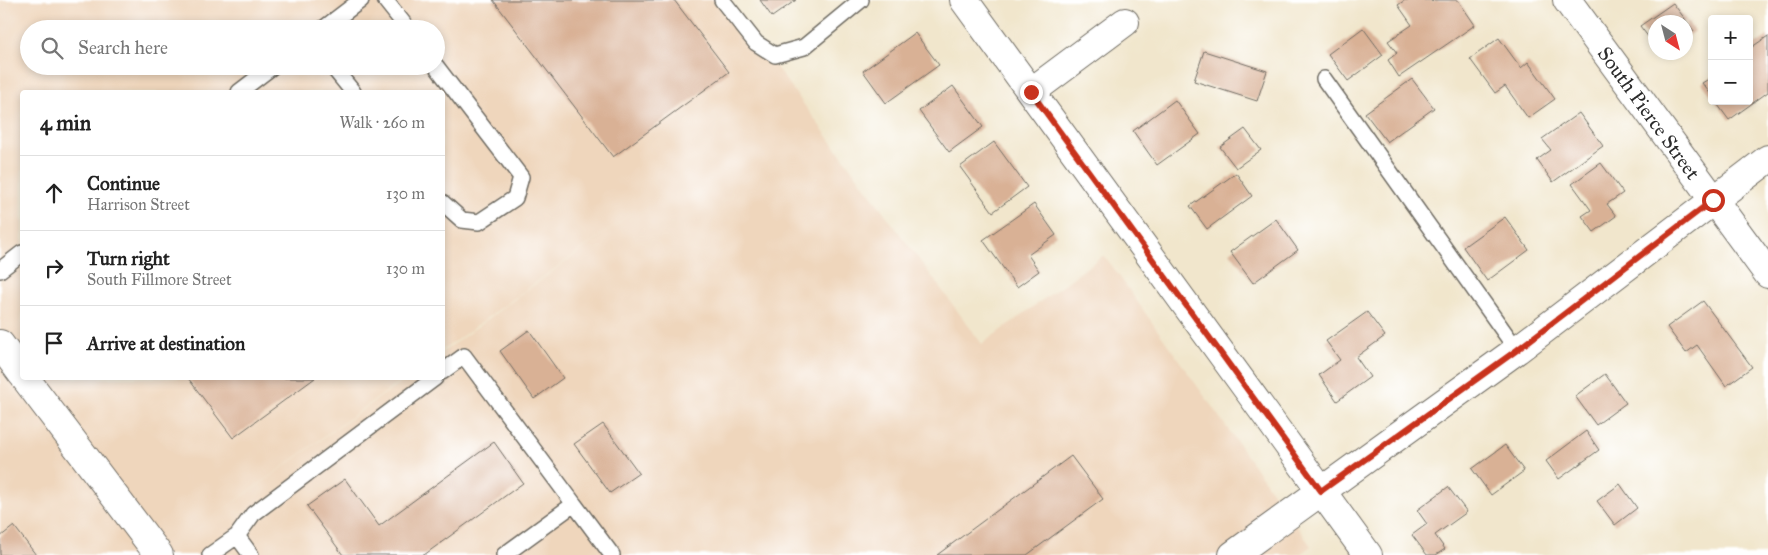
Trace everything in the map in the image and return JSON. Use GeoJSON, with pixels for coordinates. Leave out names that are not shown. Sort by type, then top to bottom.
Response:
{"type":"FeatureCollection","features":[{"type":"Feature","properties":{"kind":"street"},"geometry":{"type":"LineString","coordinates":[[964,0],[1368,555]]}},
{"type":"Feature","properties":{"kind":"street","name":"South Pierce Street"},"geometry":{"type":"LineString","coordinates":[[1567,0],[1768,274]]}},
{"type":"Feature","properties":{"kind":"street"},"geometry":{"type":"LineString","coordinates":[[1031,92],[1125,22]]}},
{"type":"Feature","properties":{"kind":"street"},"geometry":{"type":"LineString","coordinates":[[1233,555],[1517,350],[1768,160]]}},
{"type":"Feature","properties":{"kind":"street"},"geometry":{"type":"LineString","coordinates":[[0,344],[20,371]]}},
{"type":"Feature","properties":{"kind":"street"},"geometry":{"type":"LineString","coordinates":[[27,380],[158,555]]}},
{"type":"Feature","properties":{"kind":"lane"},"geometry":{"type":"LineString","coordinates":[[335,20],[361,0]]}},
{"type":"Feature","properties":{"kind":"lane"},"geometry":{"type":"LineString","coordinates":[[385,0],[401,20]]}},
{"type":"Feature","properties":{"kind":"lane"},"geometry":{"type":"LineString","coordinates":[[722,0],[756,43],[775,55],[804,47],[861,0]]}},
{"type":"Feature","properties":{"kind":"lane"},"geometry":{"type":"LineString","coordinates":[[242,90],[261,75]]}},
{"type":"Feature","properties":{"kind":"lane"},"geometry":{"type":"LineString","coordinates":[[339,75],[350,90]]}},
{"type":"Feature","properties":{"kind":"lane"},"geometry":{"type":"LineString","coordinates":[[443,75],[521,177],[514,198],[479,222],[462,220],[445,205]]}},
{"type":"Feature","properties":{"kind":"lane"},"geometry":{"type":"LineString","coordinates":[[1324,79],[1517,350]]}},
{"type":"Feature","properties":{"kind":"lane"},"geometry":{"type":"LineString","coordinates":[[0,270],[20,255]]}},
{"type":"Feature","properties":{"kind":"lane"},"geometry":{"type":"LineString","coordinates":[[445,370],[464,356],[612,555]]}},
{"type":"Feature","properties":{"kind":"lane"},"geometry":{"type":"LineString","coordinates":[[210,555],[237,536],[253,514],[431,380]]}},
{"type":"Feature","properties":{"kind":"lane"},"geometry":{"type":"LineString","coordinates":[[504,555],[574,504]]}},
{"type":"Feature","properties":{"kind":"lane"},"geometry":{"type":"LineString","coordinates":[[237,536],[251,555]]}},
{"type":"Feature","properties":{"kind":"shaded area"},"geometry":{"type":"Polygon","coordinates":[[[0,0],[726,0],[982,344],[1104,255],[1311,546],[1299,555],[0,555],[0,0]]]}},
{"type":"Feature","properties":{"kind":"building"},"geometry":{"type":"Polygon","coordinates":[[[493,0],[674,0],[729,72],[613,157],[493,0]]]}},
{"type":"Feature","properties":{"kind":"building"},"geometry":{"type":"Polygon","coordinates":[[[760,0],[796,0],[772,17],[760,0]]]}},
{"type":"Feature","properties":{"kind":"building"},"geometry":{"type":"Polygon","coordinates":[[[1405,0],[1431,0],[1432,2],[1434,0],[1458,0],[1475,25],[1399,77],[1388,60],[1397,53],[1388,41],[1412,25],[1398,5],[1405,0]]]}},
{"type":"Feature","properties":{"kind":"building"},"geometry":{"type":"Polygon","coordinates":[[[1673,3],[1682,15],[1656,15],[1673,3]]]}},
{"type":"Feature","properties":{"kind":"building"},"geometry":{"type":"Polygon","coordinates":[[[1648,20],[1648,36],[1640,26],[1648,20]]]}},
{"type":"Feature","properties":{"kind":"building"},"geometry":{"type":"Polygon","coordinates":[[[1363,28],[1383,55],[1348,81],[1328,54],[1363,28]]]}},
{"type":"Feature","properties":{"kind":"building"},"geometry":{"type":"Polygon","coordinates":[[[915,33],[939,65],[886,103],[863,71],[915,33]]]}},
{"type":"Feature","properties":{"kind":"building"},"geometry":{"type":"Polygon","coordinates":[[[1768,36],[1768,92],[1753,103],[1753,60],[1753,46],[1768,36]]]}},
{"type":"Feature","properties":{"kind":"building"},"geometry":{"type":"Polygon","coordinates":[[[1499,38],[1521,68],[1528,62],[1555,99],[1528,118],[1505,86],[1495,93],[1470,59],[1499,38]]]}},
{"type":"Feature","properties":{"kind":"building"},"geometry":{"type":"Polygon","coordinates":[[[1204,51],[1267,71],[1257,101],[1194,81],[1204,51]]]}},
{"type":"Feature","properties":{"kind":"building"},"geometry":{"type":"Polygon","coordinates":[[[1412,79],[1434,108],[1387,142],[1365,113],[1412,79]]]}},
{"type":"Feature","properties":{"kind":"building"},"geometry":{"type":"Polygon","coordinates":[[[1708,79],[1708,91],[1702,83],[1708,79]]]}},
{"type":"Feature","properties":{"kind":"building"},"geometry":{"type":"Polygon","coordinates":[[[953,86],[983,127],[949,152],[919,111],[953,86]]]}},
{"type":"Feature","properties":{"kind":"building"},"geometry":{"type":"Polygon","coordinates":[[[1175,100],[1200,134],[1157,165],[1133,131],[1175,100]]]}},
{"type":"Feature","properties":{"kind":"building"},"geometry":{"type":"Polygon","coordinates":[[[1718,105],[1750,105],[1729,120],[1718,105]]]}},
{"type":"Feature","properties":{"kind":"building"},"geometry":{"type":"Polygon","coordinates":[[[1579,113],[1603,146],[1553,182],[1537,160],[1551,150],[1542,139],[1579,113]]]}},
{"type":"Feature","properties":{"kind":"building"},"geometry":{"type":"Polygon","coordinates":[[[1245,129],[1261,150],[1236,168],[1220,147],[1245,129]]]}},
{"type":"Feature","properties":{"kind":"building"},"geometry":{"type":"Polygon","coordinates":[[[994,142],[1027,187],[993,212],[960,167],[994,142]]]}},
{"type":"Feature","properties":{"kind":"building"},"geometry":{"type":"Polygon","coordinates":[[[1601,163],[1623,193],[1607,204],[1616,216],[1594,232],[1582,216],[1591,210],[1572,184],[1601,163]]]}},
{"type":"Feature","properties":{"kind":"building"},"geometry":{"type":"Polygon","coordinates":[[[1236,173],[1252,196],[1207,229],[1190,206],[1236,173]]]}},
{"type":"Feature","properties":{"kind":"building"},"geometry":{"type":"Polygon","coordinates":[[[1034,204],[1056,235],[1028,255],[1039,271],[1017,287],[983,240],[1034,204]]]}},
{"type":"Feature","properties":{"kind":"building"},"geometry":{"type":"Polygon","coordinates":[[[1505,217],[1529,250],[1487,281],[1463,247],[1505,217]]]}},
{"type":"Feature","properties":{"kind":"building"},"geometry":{"type":"Polygon","coordinates":[[[1276,219],[1298,250],[1253,283],[1230,252],[1276,219]]]}},
{"type":"Feature","properties":{"kind":"building"},"geometry":{"type":"Polygon","coordinates":[[[1703,301],[1752,367],[1726,386],[1697,345],[1686,353],[1667,327],[1703,301]]]}},
{"type":"Feature","properties":{"kind":"building"},"geometry":{"type":"Polygon","coordinates":[[[1367,312],[1385,336],[1356,357],[1370,377],[1337,401],[1319,375],[1340,360],[1326,341],[1367,312]]]}},
{"type":"Feature","properties":{"kind":"building"},"geometry":{"type":"Polygon","coordinates":[[[529,330],[563,378],[534,399],[500,351],[529,330]]]}},
{"type":"Feature","properties":{"kind":"building"},"geometry":{"type":"Polygon","coordinates":[[[1605,374],[1626,403],[1596,425],[1575,396],[1605,374]]]}},
{"type":"Feature","properties":{"kind":"building"},"geometry":{"type":"Polygon","coordinates":[[[190,380],[312,380],[233,438],[190,380]]]}},
{"type":"Feature","properties":{"kind":"building"},"geometry":{"type":"Polygon","coordinates":[[[603,424],[639,473],[610,493],[574,444],[603,424]]]}},
{"type":"Feature","properties":{"kind":"building"},"geometry":{"type":"Polygon","coordinates":[[[1586,431],[1599,450],[1559,479],[1546,461],[1586,431]]]}},
{"type":"Feature","properties":{"kind":"building"},"geometry":{"type":"Polygon","coordinates":[[[494,442],[523,483],[424,555],[343,555],[307,506],[345,479],[379,526],[494,442]]]}},
{"type":"Feature","properties":{"kind":"building"},"geometry":{"type":"Polygon","coordinates":[[[1505,445],[1524,471],[1491,495],[1472,469],[1505,445]]]}},
{"type":"Feature","properties":{"kind":"building"},"geometry":{"type":"Polygon","coordinates":[[[1071,456],[1103,499],[1027,555],[937,555],[1071,456]]]}},
{"type":"Feature","properties":{"kind":"building"},"geometry":{"type":"Polygon","coordinates":[[[1620,484],[1637,508],[1615,525],[1597,501],[1620,484]]]}},
{"type":"Feature","properties":{"kind":"building"},"geometry":{"type":"Polygon","coordinates":[[[1448,487],[1467,512],[1435,535],[1445,549],[1436,555],[1427,555],[1412,535],[1427,524],[1417,510],[1448,487]]]}},
{"type":"Feature","properties":{"kind":"building"},"geometry":{"type":"Polygon","coordinates":[[[14,526],[36,555],[0,555],[0,537],[14,526]]]}},
{"type":"Feature","properties":{"kind":"route"},"geometry":{"type":"LineString","coordinates":[[1031,92],[1321,491],[1517,350],[1713,200]]}}]}
